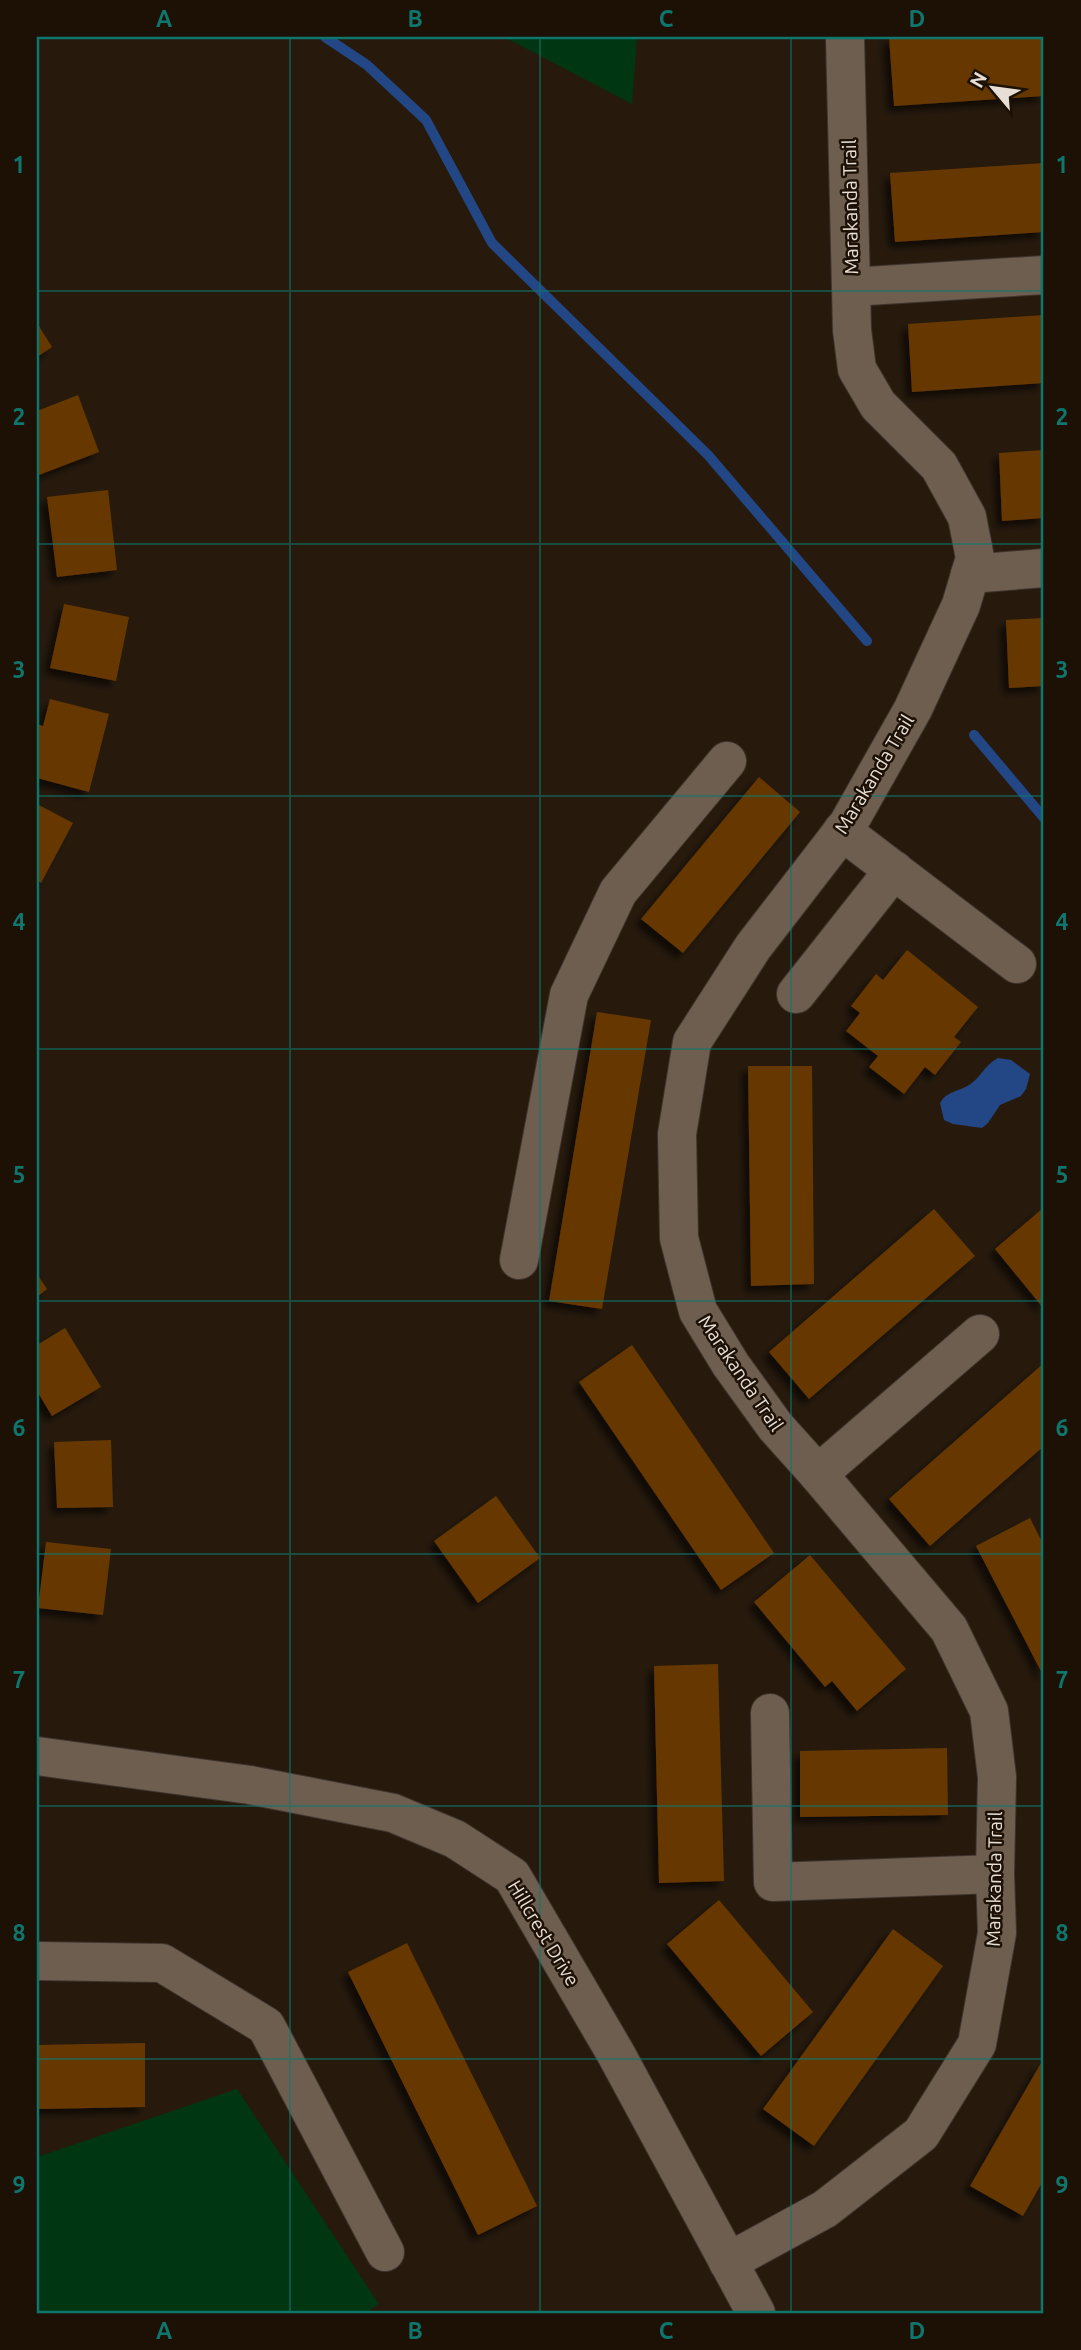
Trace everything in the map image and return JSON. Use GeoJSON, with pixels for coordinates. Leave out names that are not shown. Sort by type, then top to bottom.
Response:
{"type":"FeatureCollection","features":[{"type":"Feature","properties":{"kind":"street","name":"Marakanda Trail"},"geometry":{"type":"LineString","coordinates":[[728,2262],[825,2208],[921,2134],[976,2044],[997,1933],[997,1777],[989,1712],[949,1629],[775,1426],[731,1365],[698,1311],[679,1238],[677,1134],[692,1042],[752,947],[842,831],[913,709],[961,605],[975,558],[967,517],[939,466],[878,405],[857,369],[851,286],[845,37]]}},
{"type":"Feature","properties":{"kind":"street"},"geometry":{"type":"LineString","coordinates":[[851,286],[1044,275]]}},
{"type":"Feature","properties":{"kind":"street"},"geometry":{"type":"LineString","coordinates":[[970,574],[1044,568]]}},
{"type":"Feature","properties":{"kind":"street"},"geometry":{"type":"LineString","coordinates":[[519,1260],[569,995],[618,892],[727,761]]}},
{"type":"Feature","properties":{"kind":"street"},"geometry":{"type":"LineString","coordinates":[[842,831],[1017,964]]}},
{"type":"Feature","properties":{"kind":"street"},"geometry":{"type":"LineString","coordinates":[[796,994],[894,870]]}},
{"type":"Feature","properties":{"kind":"street"},"geometry":{"type":"LineString","coordinates":[[818,1474],[980,1334]]}},
{"type":"Feature","properties":{"kind":"street"},"geometry":{"type":"LineString","coordinates":[[770,1713],[774,1882],[995,1874]]}},
{"type":"Feature","properties":{"kind":"street","name":"Hillcrest Drive"},"geometry":{"type":"LineString","coordinates":[[37,1756],[250,1785],[393,1813],[455,1839],[512,1877],[617,2054],[756,2313]]}},
{"type":"Feature","properties":{"kind":"street"},"geometry":{"type":"LineString","coordinates":[[37,1961],[162,1963],[266,2026],[385,2252]]}},
{"type":"Feature","properties":{"kind":"green space"},"geometry":{"type":"Polygon","coordinates":[[[504,37],[637,37],[632,104],[504,37]]]}},
{"type":"Feature","properties":{"kind":"green space"},"geometry":{"type":"Polygon","coordinates":[[[237,2089],[379,2304],[366,2313],[37,2313],[37,2157],[237,2089]]]}},
{"type":"Feature","properties":{"kind":"water"},"geometry":{"type":"Polygon","coordinates":[[[998,1058],[1011,1060],[1030,1074],[1021,1096],[1000,1105],[982,1128],[944,1120],[940,1103],[943,1099],[973,1082],[998,1058]]]}},
{"type":"Feature","properties":{"kind":"building"},"geometry":{"type":"Polygon","coordinates":[[[889,37],[1044,37],[1044,96],[894,106],[889,37]]]}},
{"type":"Feature","properties":{"kind":"building"},"geometry":{"type":"Polygon","coordinates":[[[1044,163],[1044,232],[895,242],[890,173],[1044,163]]]}},
{"type":"Feature","properties":{"kind":"building"},"geometry":{"type":"Polygon","coordinates":[[[1044,315],[1044,383],[912,392],[908,324],[1044,315]]]}},
{"type":"Feature","properties":{"kind":"building"},"geometry":{"type":"Polygon","coordinates":[[[37,323],[52,347],[37,357],[37,323]]]}},
{"type":"Feature","properties":{"kind":"building"},"geometry":{"type":"Polygon","coordinates":[[[78,395],[99,452],[39,475],[37,411],[78,395]]]}},
{"type":"Feature","properties":{"kind":"building"},"geometry":{"type":"Polygon","coordinates":[[[1044,450],[1044,518],[1002,521],[999,453],[1044,450]]]}},
{"type":"Feature","properties":{"kind":"building"},"geometry":{"type":"Polygon","coordinates":[[[108,490],[117,570],[57,577],[47,497],[108,490]]]}},
{"type":"Feature","properties":{"kind":"building"},"geometry":{"type":"Polygon","coordinates":[[[64,604],[129,617],[116,681],[50,668],[64,604]]]}},
{"type":"Feature","properties":{"kind":"building"},"geometry":{"type":"Polygon","coordinates":[[[1044,618],[1044,686],[1009,688],[1006,620],[1044,618]]]}},
{"type":"Feature","properties":{"kind":"building"},"geometry":{"type":"Polygon","coordinates":[[[50,699],[109,714],[89,792],[37,778],[37,724],[43,726],[50,699]]]}},
{"type":"Feature","properties":{"kind":"building"},"geometry":{"type":"Polygon","coordinates":[[[759,777],[800,812],[683,953],[641,919],[759,777]]]}},
{"type":"Feature","properties":{"kind":"building"},"geometry":{"type":"Polygon","coordinates":[[[37,804],[73,823],[41,883],[37,880],[37,804]]]}},
{"type":"Feature","properties":{"kind":"building"},"geometry":{"type":"Polygon","coordinates":[[[907,950],[978,1007],[954,1037],[961,1042],[935,1075],[925,1067],[904,1094],[869,1067],[878,1056],[846,1031],[860,1013],[851,1006],[876,974],[883,980],[907,950]]]}},
{"type":"Feature","properties":{"kind":"building"},"geometry":{"type":"Polygon","coordinates":[[[597,1012],[651,1020],[602,1309],[549,1301],[597,1012]]]}},
{"type":"Feature","properties":{"kind":"building"},"geometry":{"type":"Polygon","coordinates":[[[748,1066],[812,1066],[814,1284],[751,1286],[748,1066]]]}},
{"type":"Feature","properties":{"kind":"building"},"geometry":{"type":"Polygon","coordinates":[[[934,1209],[975,1256],[809,1399],[769,1352],[934,1209]]]}},
{"type":"Feature","properties":{"kind":"building"},"geometry":{"type":"Polygon","coordinates":[[[1042,1209],[1044,1212],[1044,1309],[995,1249],[1042,1209]]]}},
{"type":"Feature","properties":{"kind":"building"},"geometry":{"type":"Polygon","coordinates":[[[37,1274],[47,1289],[37,1297],[37,1274]]]}},
{"type":"Feature","properties":{"kind":"building"},"geometry":{"type":"Polygon","coordinates":[[[65,1328],[101,1387],[52,1416],[37,1391],[37,1345],[65,1328]]]}},
{"type":"Feature","properties":{"kind":"building"},"geometry":{"type":"Polygon","coordinates":[[[632,1345],[774,1553],[721,1590],[579,1382],[632,1345]]]}},
{"type":"Feature","properties":{"kind":"building"},"geometry":{"type":"Polygon","coordinates":[[[1044,1363],[1044,1446],[930,1546],[889,1499],[1044,1363]]]}},
{"type":"Feature","properties":{"kind":"building"},"geometry":{"type":"Polygon","coordinates":[[[111,1440],[113,1507],[57,1508],[54,1442],[111,1440]]]}},
{"type":"Feature","properties":{"kind":"building"},"geometry":{"type":"Polygon","coordinates":[[[496,1496],[540,1558],[478,1603],[434,1541],[496,1496]]]}},
{"type":"Feature","properties":{"kind":"building"},"geometry":{"type":"Polygon","coordinates":[[[1030,1518],[1044,1546],[1044,1677],[976,1546],[1030,1518]]]}},
{"type":"Feature","properties":{"kind":"building"},"geometry":{"type":"Polygon","coordinates":[[[46,1542],[111,1549],[103,1615],[38,1608],[46,1542]]]}},
{"type":"Feature","properties":{"kind":"building"},"geometry":{"type":"Polygon","coordinates":[[[810,1555],[906,1669],[857,1711],[832,1681],[825,1687],[754,1602],[810,1555]]]}},
{"type":"Feature","properties":{"kind":"building"},"geometry":{"type":"Polygon","coordinates":[[[718,1664],[724,1881],[659,1883],[654,1666],[718,1664]]]}},
{"type":"Feature","properties":{"kind":"building"},"geometry":{"type":"Polygon","coordinates":[[[947,1748],[948,1815],[800,1817],[800,1751],[947,1748]]]}},
{"type":"Feature","properties":{"kind":"building"},"geometry":{"type":"Polygon","coordinates":[[[719,1900],[813,2012],[761,2056],[667,1944],[719,1900]]]}},
{"type":"Feature","properties":{"kind":"building"},"geometry":{"type":"Polygon","coordinates":[[[893,1929],[943,1966],[814,2146],[763,2109],[893,1929]]]}},
{"type":"Feature","properties":{"kind":"building"},"geometry":{"type":"Polygon","coordinates":[[[407,1943],[537,2206],[478,2235],[348,1972],[407,1943]]]}},
{"type":"Feature","properties":{"kind":"building"},"geometry":{"type":"Polygon","coordinates":[[[145,2043],[145,2107],[37,2109],[37,2045],[145,2043]]]}},
{"type":"Feature","properties":{"kind":"building"},"geometry":{"type":"Polygon","coordinates":[[[1041,2063],[1044,2065],[1044,2179],[1023,2216],[970,2186],[1041,2063]]]}},
{"type":"Feature","properties":{"kind":"waterway"},"geometry":{"type":"LineString","coordinates":[[325,37],[367,65],[426,120],[492,243],[708,455],[867,641]]}},
{"type":"Feature","properties":{"kind":"waterway"},"geometry":{"type":"LineString","coordinates":[[974,735],[1044,818]]}}]}
